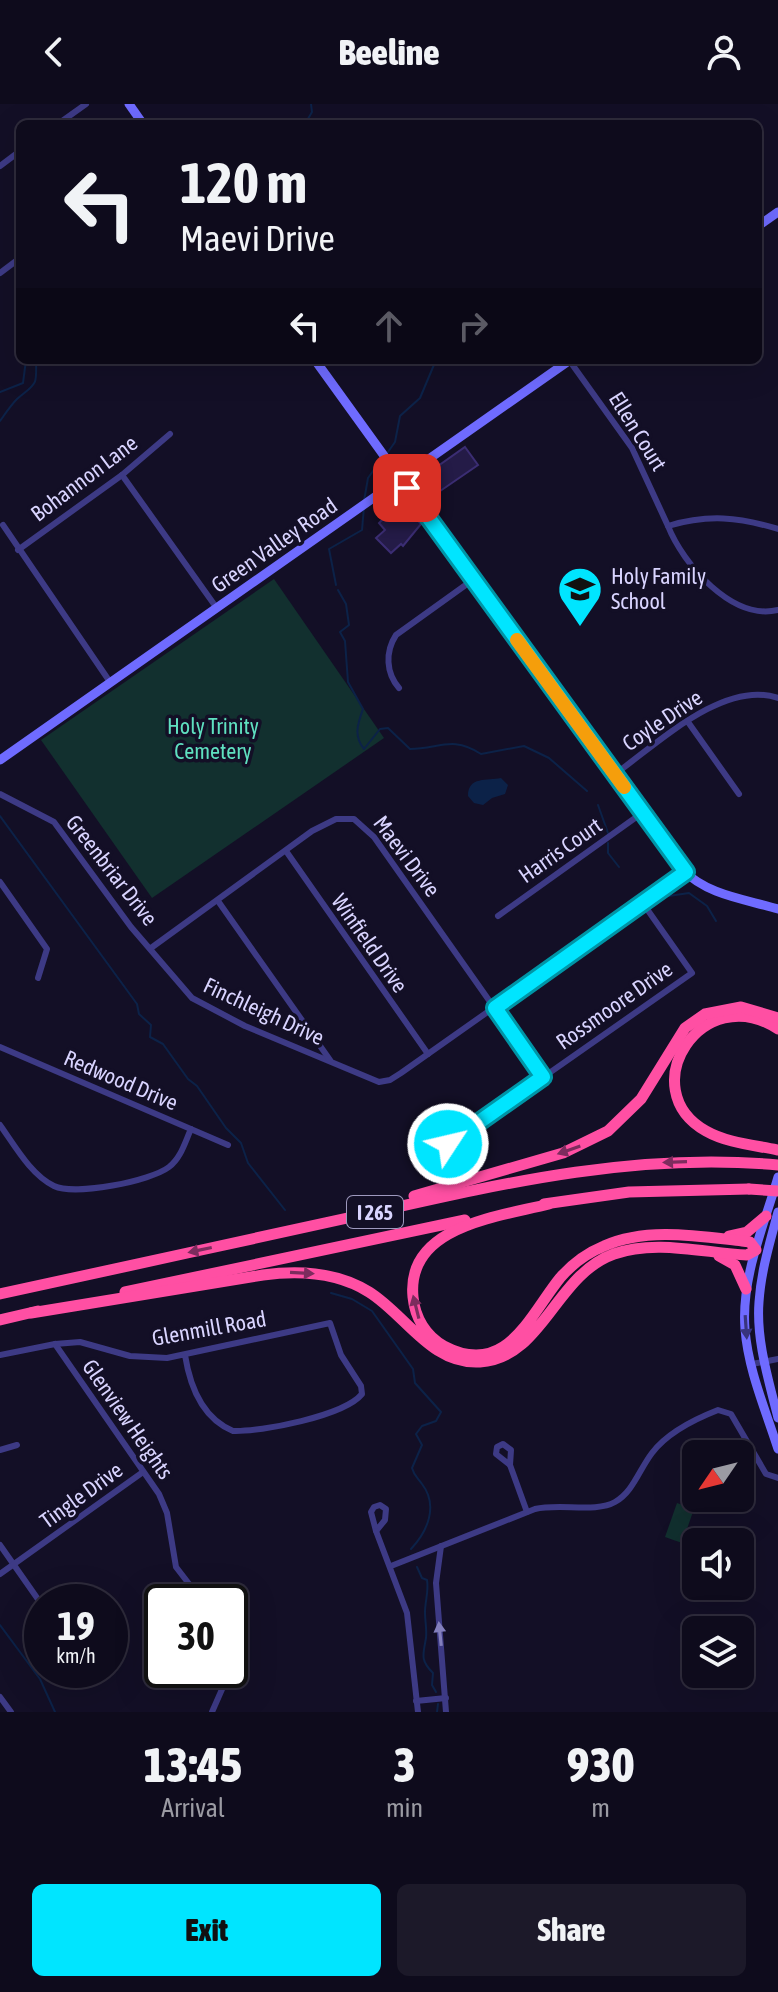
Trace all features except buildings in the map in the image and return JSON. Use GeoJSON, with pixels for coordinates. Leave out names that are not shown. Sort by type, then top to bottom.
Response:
{"type":"FeatureCollection","features":[{"type":"Feature","properties":{"kind":"highway"},"geometry":{"type":"LineString","coordinates":[[308,1226],[579,1147],[608,1131],[632,1111],[677,1038],[695,1020],[729,1007],[753,1009],[778,1023]]}},
{"type":"Feature","properties":{"kind":"highway"},"geometry":{"type":"LineString","coordinates":[[778,1023],[725,1017],[702,1027],[692,1035],[679,1056],[675,1080],[681,1104],[696,1124],[719,1137],[778,1150]]}},
{"type":"Feature","properties":{"kind":"highway","name":"I 265"},"geometry":{"type":"LineString","coordinates":[[0,1294],[489,1186],[584,1170],[661,1163],[778,1165]]}},
{"type":"Feature","properties":{"kind":"highway","name":"I 265"},"geometry":{"type":"LineString","coordinates":[[0,1320],[549,1204],[629,1192],[778,1191]]}},
{"type":"Feature","properties":{"kind":"highway"},"geometry":{"type":"LineString","coordinates":[[549,1204],[452,1231],[429,1248],[415,1272],[413,1285],[416,1312],[430,1335],[452,1350],[465,1353],[490,1352],[513,1342],[562,1277],[593,1251],[618,1241],[644,1236],[718,1239],[750,1242],[767,1248]]}},
{"type":"Feature","properties":{"kind":"highway"},"geometry":{"type":"LineString","coordinates":[[718,1239],[747,1232],[772,1214]]}},
{"type":"Feature","properties":{"kind":"highway"},"geometry":{"type":"LineString","coordinates":[[31,1313],[263,1275],[301,1272],[353,1284],[383,1302],[442,1354],[467,1362],[480,1362],[518,1349],[571,1283],[602,1259],[639,1248],[747,1255],[767,1248]]}},
{"type":"Feature","properties":{"kind":"highway"},"geometry":{"type":"LineString","coordinates":[[702,1253],[730,1261],[738,1270],[746,1289]]}},
{"type":"Feature","properties":{"kind":"street"},"geometry":{"type":"LineString","coordinates":[[64,120],[86,104]]}},
{"type":"Feature","properties":{"kind":"street"},"geometry":{"type":"LineString","coordinates":[[318,364],[686,872],[709,889],[778,909]]}},
{"type":"Feature","properties":{"kind":"street","name":"Green Valley Road"},"geometry":{"type":"LineString","coordinates":[[0,760],[364,504],[397,475],[564,364]]}},
{"type":"Feature","properties":{"kind":"street","name":"Ellen Court"},"geometry":{"type":"LineString","coordinates":[[573,364],[632,448],[688,562],[713,588],[734,602],[758,610],[778,610]]}},
{"type":"Feature","properties":{"kind":"street","name":"Bohannon Lane"},"geometry":{"type":"LineString","coordinates":[[18,550],[122,475],[170,434]]}},
{"type":"Feature","properties":{"kind":"street"},"geometry":{"type":"LineString","coordinates":[[122,475],[216,607]]}},
{"type":"Feature","properties":{"kind":"street"},"geometry":{"type":"LineString","coordinates":[[668,526],[724,516],[778,529]]}},
{"type":"Feature","properties":{"kind":"street"},"geometry":{"type":"LineString","coordinates":[[3,525],[110,682]]}},
{"type":"Feature","properties":{"kind":"street"},"geometry":{"type":"LineString","coordinates":[[399,688],[389,669],[390,648],[396,635],[474,579]]}},
{"type":"Feature","properties":{"kind":"street","name":"Coyle Drive"},"geometry":{"type":"LineString","coordinates":[[615,774],[725,700],[741,695],[778,698]]}},
{"type":"Feature","properties":{"kind":"street"},"geometry":{"type":"LineString","coordinates":[[688,722],[739,794]]}},
{"type":"Feature","properties":{"kind":"street","name":"Greenbriar Drive"},"geometry":{"type":"LineString","coordinates":[[0,794],[54,822],[131,927],[151,948]]}},
{"type":"Feature","properties":{"kind":"street","name":"Harris Court"},"geometry":{"type":"LineString","coordinates":[[498,916],[642,813]]}},
{"type":"Feature","properties":{"kind":"street","name":"Maevi Drive"},"geometry":{"type":"LineString","coordinates":[[151,948],[312,831],[336,819],[354,819],[365,826],[543,1077]]}},
{"type":"Feature","properties":{"kind":"street","name":"Winfield Drive"},"geometry":{"type":"LineString","coordinates":[[286,851],[428,1054]]}},
{"type":"Feature","properties":{"kind":"street"},"geometry":{"type":"LineString","coordinates":[[428,1054],[686,872]]}},
{"type":"Feature","properties":{"kind":"street"},"geometry":{"type":"LineString","coordinates":[[0,882],[47,949],[38,978]]}},
{"type":"Feature","properties":{"kind":"street"},"geometry":{"type":"LineString","coordinates":[[218,901],[332,1063]]}},
{"type":"Feature","properties":{"kind":"street","name":"Rossmoore Drive"},"geometry":{"type":"LineString","coordinates":[[448,1144],[692,973],[642,902]]}},
{"type":"Feature","properties":{"kind":"street","name":"Finchleigh Drive"},"geometry":{"type":"LineString","coordinates":[[151,948],[181,988],[198,1003],[379,1082],[390,1080],[428,1054]]}},
{"type":"Feature","properties":{"kind":"street","name":"Redwood Drive"},"geometry":{"type":"LineString","coordinates":[[0,1047],[228,1145]]}},
{"type":"Feature","properties":{"kind":"street"},"geometry":{"type":"LineString","coordinates":[[0,1125],[41,1177],[53,1185],[73,1190],[163,1171],[178,1158],[191,1129]]}},
{"type":"Feature","properties":{"kind":"street"},"geometry":{"type":"LineString","coordinates":[[778,1177],[759,1305],[765,1361],[778,1418]]}},
{"type":"Feature","properties":{"kind":"street"},"geometry":{"type":"LineString","coordinates":[[767,1248],[746,1289],[745,1330],[778,1449]]}},
{"type":"Feature","properties":{"kind":"street","name":"Glenmill Road"},"geometry":{"type":"LineString","coordinates":[[0,1355],[55,1344],[88,1343],[149,1359],[185,1355],[330,1323],[336,1345],[361,1386],[362,1394],[345,1406],[301,1420],[233,1431],[219,1425],[208,1414],[195,1393],[185,1355]]}},
{"type":"Feature","properties":{"kind":"street","name":"Glenview Heights"},"geometry":{"type":"LineString","coordinates":[[55,1344],[159,1494],[167,1513],[180,1574],[188,1584]]}},
{"type":"Feature","properties":{"kind":"street"},"geometry":{"type":"LineString","coordinates":[[752,1364],[778,1359]]}},
{"type":"Feature","properties":{"kind":"street"},"geometry":{"type":"LineString","coordinates":[[391,1566],[527,1512],[550,1506],[596,1507],[613,1504],[628,1491],[660,1444],[682,1428],[718,1410],[731,1414],[766,1474],[778,1478]]}},
{"type":"Feature","properties":{"kind":"street"},"geometry":{"type":"LineString","coordinates":[[0,1450],[17,1445]]}},
{"type":"Feature","properties":{"kind":"street"},"geometry":{"type":"LineString","coordinates":[[510,1465],[527,1512]]}},
{"type":"Feature","properties":{"kind":"street","name":"Tingle Drive"},"geometry":{"type":"LineString","coordinates":[[0,1574],[143,1472]]}},
{"type":"Feature","properties":{"kind":"street"},"geometry":{"type":"LineString","coordinates":[[376,1531],[407,1613],[418,1712]]}},
{"type":"Feature","properties":{"kind":"street"},"geometry":{"type":"LineString","coordinates":[[0,1545],[27,1584]]}},
{"type":"Feature","properties":{"kind":"street"},"geometry":{"type":"LineString","coordinates":[[441,1546],[436,1583],[446,1712]]}},
{"type":"Feature","properties":{"kind":"street"},"geometry":{"type":"LineString","coordinates":[[212,1712],[223,1688]]}},
{"type":"Feature","properties":{"kind":"street"},"geometry":{"type":"LineString","coordinates":[[0,1697],[11,1712]]}},
{"type":"Feature","properties":{"kind":"street"},"geometry":{"type":"LineString","coordinates":[[416,1701],[446,1698]]}},
{"type":"Feature","properties":{"kind":"green space","name":"Holy Trinity Cemetery"},"geometry":{"type":"Polygon","coordinates":[[[274,579],[384,738],[152,898],[41,740],[274,579]]]}},
{"type":"Feature","properties":{"kind":"green space"},"geometry":{"type":"Polygon","coordinates":[[[677,1503],[682,1505],[682,1512],[693,1512],[687,1528],[682,1528],[682,1543],[665,1537],[677,1503]]]}},
{"type":"Feature","properties":{"kind":"water"},"geometry":{"type":"Polygon","coordinates":[[[501,778],[508,785],[505,794],[483,805],[474,803],[468,796],[475,782],[501,778]]]}},
{"type":"Feature","properties":{"kind":"waterway"},"geometry":{"type":"LineString","coordinates":[[307,120],[312,112],[311,104]]}},
{"type":"Feature","properties":{"kind":"waterway"},"geometry":{"type":"LineString","coordinates":[[0,392],[23,383],[25,364]]}},
{"type":"Feature","properties":{"kind":"waterway"},"geometry":{"type":"LineString","coordinates":[[0,421],[15,401],[34,384],[36,364]]}},
{"type":"Feature","properties":{"kind":"waterway"},"geometry":{"type":"LineString","coordinates":[[388,452],[395,442],[400,416],[420,398],[434,364]]}},
{"type":"Feature","properties":{"kind":"waterway"},"geometry":{"type":"LineString","coordinates":[[364,501],[368,478],[381,460]]}},
{"type":"Feature","properties":{"kind":"waterway"},"geometry":{"type":"LineString","coordinates":[[336,585],[329,549],[362,530],[364,507]]}},
{"type":"Feature","properties":{"kind":"waterway"},"geometry":{"type":"LineString","coordinates":[[338,590],[346,604],[349,625],[340,632],[345,641],[348,682],[363,709],[358,734],[364,749],[380,729],[388,728],[410,749],[453,744],[481,754],[524,746],[549,758],[587,791]]}},
{"type":"Feature","properties":{"kind":"waterway"},"geometry":{"type":"LineString","coordinates":[[598,805],[608,833]]}},
{"type":"Feature","properties":{"kind":"waterway"},"geometry":{"type":"LineString","coordinates":[[0,816],[137,1004],[139,1014],[151,1025],[150,1037],[163,1044],[188,1079],[197,1086],[226,1128],[241,1143],[248,1163],[285,1210]]}},
{"type":"Feature","properties":{"kind":"waterway"},"geometry":{"type":"LineString","coordinates":[[608,843],[608,853],[619,867]]}},
{"type":"Feature","properties":{"kind":"waterway"},"geometry":{"type":"LineString","coordinates":[[655,898],[689,893],[707,906],[716,921]]}},
{"type":"Feature","properties":{"kind":"waterway"},"geometry":{"type":"LineString","coordinates":[[331,1293],[352,1299],[372,1311],[413,1369],[415,1383],[441,1412],[436,1421],[422,1426],[416,1434],[422,1445],[412,1468],[427,1492],[430,1510],[426,1527],[411,1549]]}},
{"type":"Feature","properties":{"kind":"waterway"},"geometry":{"type":"LineString","coordinates":[[417,1567],[422,1578],[427,1580],[424,1657],[433,1673],[432,1685],[436,1692]]}},
{"type":"Feature","properties":{"kind":"waterway"},"geometry":{"type":"LineString","coordinates":[[0,1625],[40,1679],[55,1712]]}},
{"type":"Feature","properties":{"kind":"waterway"},"geometry":{"type":"LineString","coordinates":[[437,1712],[438,1704]]}},
{"type":"Feature","properties":{"kind":"slow traffic"},"geometry":{"type":"LineString","coordinates":[[517,640],[624,787]]}},
{"type":"Feature","properties":{"kind":"place","name":"Holy Family School"},"geometry":{"type":"Point","coordinates":[580,628]}},
{"type":"Feature","properties":{"kind":"route"},"geometry":{"type":"LineString","coordinates":[[407,488],[686,872],[495,1008],[543,1077],[448,1144]]}}]}
